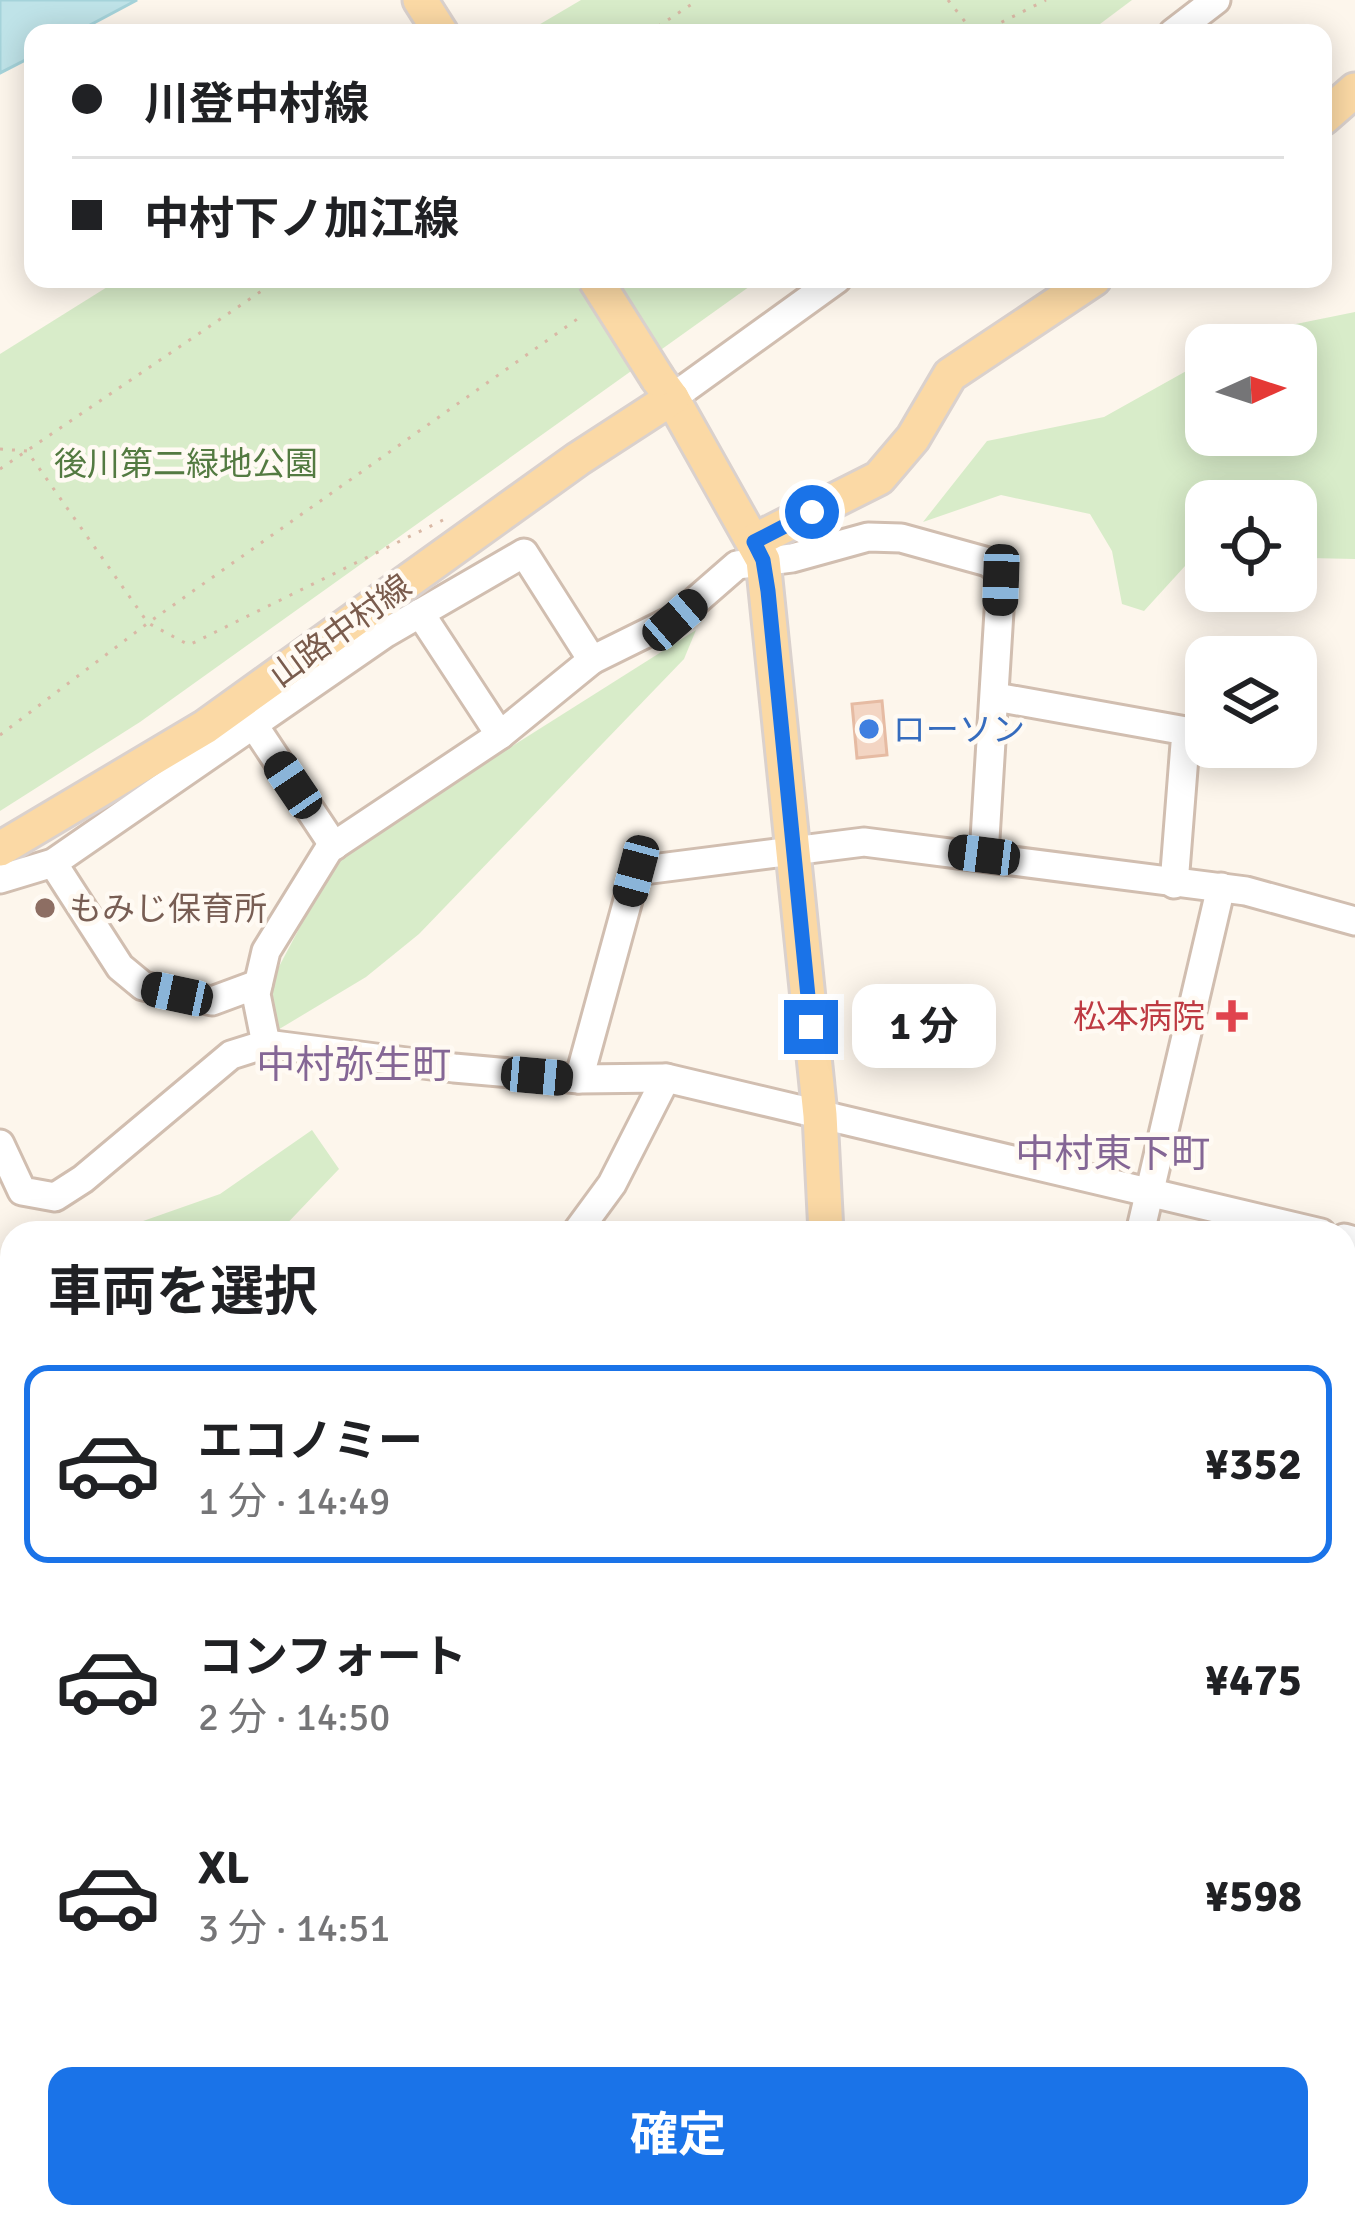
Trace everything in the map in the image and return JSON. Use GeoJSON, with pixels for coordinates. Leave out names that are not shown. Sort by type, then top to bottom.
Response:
{"type":"FeatureCollection","features":[{"type":"Feature","properties":{"kind":"main road"},"geometry":{"type":"LineString","coordinates":[[1332,110],[1355,90]]}},
{"type":"Feature","properties":{"kind":"main road"},"geometry":{"type":"LineString","coordinates":[[759,551],[879,478],[913,438],[950,375],[1080,288]]}},
{"type":"Feature","properties":{"kind":"main road"},"geometry":{"type":"LineString","coordinates":[[595,293],[665,388],[759,551],[820,1115],[825,1221]]}},
{"type":"Feature","properties":{"kind":"main road","name":"山路中村線"},"geometry":{"type":"LineString","coordinates":[[0,849],[205,727],[578,459],[665,388]]}},
{"type":"Feature","properties":{"kind":"street"},"geometry":{"type":"LineString","coordinates":[[1185,24],[1216,0]]}},
{"type":"Feature","properties":{"kind":"street"},"geometry":{"type":"LineString","coordinates":[[665,388],[823,288]]}},
{"type":"Feature","properties":{"kind":"street"},"geometry":{"type":"LineString","coordinates":[[266,1044],[256,994],[266,951],[334,846],[500,736],[592,660],[675,620],[736,565],[759,551],[791,558],[868,537],[901,538],[988,562],[997,569],[1001,580],[996,697],[984,855]]}},
{"type":"Feature","properties":{"kind":"street"},"geometry":{"type":"LineString","coordinates":[[0,879],[53,863],[420,614],[524,553],[592,660]]}},
{"type":"Feature","properties":{"kind":"street"},"geometry":{"type":"LineString","coordinates":[[420,614],[500,736]]}},
{"type":"Feature","properties":{"kind":"street"},"geometry":{"type":"LineString","coordinates":[[996,697],[1186,731],[1174,884]]}},
{"type":"Feature","properties":{"kind":"street"},"geometry":{"type":"LineString","coordinates":[[253,724],[334,846]]}},
{"type":"Feature","properties":{"kind":"street"},"geometry":{"type":"LineString","coordinates":[[579,1079],[636,871],[865,842],[1222,887],[1355,921]]}},
{"type":"Feature","properties":{"kind":"street"},"geometry":{"type":"LineString","coordinates":[[53,863],[120,967],[143,986],[212,1001],[258,985]]}},
{"type":"Feature","properties":{"kind":"street"},"geometry":{"type":"LineString","coordinates":[[1143,1221],[1222,887]]}},
{"type":"Feature","properties":{"kind":"street"},"geometry":{"type":"LineString","coordinates":[[0,1144],[22,1191],[55,1197],[231,1055],[266,1044],[579,1079],[666,1078],[1269,1221]]}},
{"type":"Feature","properties":{"kind":"street"},"geometry":{"type":"LineString","coordinates":[[585,1221],[612,1184],[666,1078]]}},
{"type":"Feature","properties":{"kind":"path"},"geometry":{"type":"LineString","coordinates":[[662,24],[698,0]]}},
{"type":"Feature","properties":{"kind":"path"},"geometry":{"type":"LineString","coordinates":[[948,0],[969,24]]}},
{"type":"Feature","properties":{"kind":"path"},"geometry":{"type":"LineString","coordinates":[[996,24],[1046,0]]}},
{"type":"Feature","properties":{"kind":"path"},"geometry":{"type":"LineString","coordinates":[[0,469],[266,288]]}},
{"type":"Feature","properties":{"kind":"path"},"geometry":{"type":"LineString","coordinates":[[0,735],[595,293]]}},
{"type":"Feature","properties":{"kind":"path"},"geometry":{"type":"LineString","coordinates":[[0,449],[27,451]]}},
{"type":"Feature","properties":{"kind":"path"},"geometry":{"type":"LineString","coordinates":[[27,451],[148,623],[189,645],[452,516]]}},
{"type":"Feature","properties":{"kind":"green space"},"geometry":{"type":"Polygon","coordinates":[[[581,0],[1132,0],[1100,24],[540,24],[581,0]]]}},
{"type":"Feature","properties":{"kind":"green space","name":"後川第二緑地公園"},"geometry":{"type":"Polygon","coordinates":[[[106,288],[747,288],[140,722],[0,811],[0,354],[106,288]]]}},
{"type":"Feature","properties":{"kind":"green space"},"geometry":{"type":"Polygon","coordinates":[[[1355,312],[1355,559],[1317,558],[1317,480],[1185,480],[1185,566],[1144,611],[1122,604],[1112,551],[1090,514],[1001,495],[923,522],[987,441],[1104,417],[1185,372],[1185,456],[1317,456],[1317,324],[1296,324],[1355,312]]]}},
{"type":"Feature","properties":{"kind":"green space"},"geometry":{"type":"Polygon","coordinates":[[[696,630],[684,659],[419,934],[366,977],[276,1031],[265,993],[337,857],[696,630]]]}},
{"type":"Feature","properties":{"kind":"green space"},"geometry":{"type":"Polygon","coordinates":[[[312,1130],[339,1169],[289,1221],[143,1221],[220,1194],[312,1130]]]}},
{"type":"Feature","properties":{"kind":"water"},"geometry":{"type":"Polygon","coordinates":[[[0,0],[137,0],[92,24],[24,24],[24,61],[0,73],[0,0]]]}},
{"type":"Feature","properties":{"kind":"building","name":"ローソン"},"geometry":{"type":"Polygon","coordinates":[[[882,701],[887,755],[857,758],[852,704],[882,701]]]}},
{"type":"Feature","properties":{"kind":"place","name":"ローソン"},"geometry":{"type":"Point","coordinates":[869,729]}},
{"type":"Feature","properties":{"kind":"place","name":"もみじ保育所"},"geometry":{"type":"Point","coordinates":[45,908]}},
{"type":"Feature","properties":{"kind":"place","name":"松本病院"},"geometry":{"type":"Point","coordinates":[1232,1016]}},
{"type":"Feature","properties":{"kind":"district","name":"中村弥生町"},"geometry":{"type":"Point","coordinates":[354,1064]}},
{"type":"Feature","properties":{"kind":"district","name":"中村東下町"},"geometry":{"type":"Point","coordinates":[1113,1153]}},
{"type":"Feature","properties":{"kind":"route"},"geometry":{"type":"LineString","coordinates":[[811,1027],[768,591],[763,560],[754,542],[812,512]]}}]}
